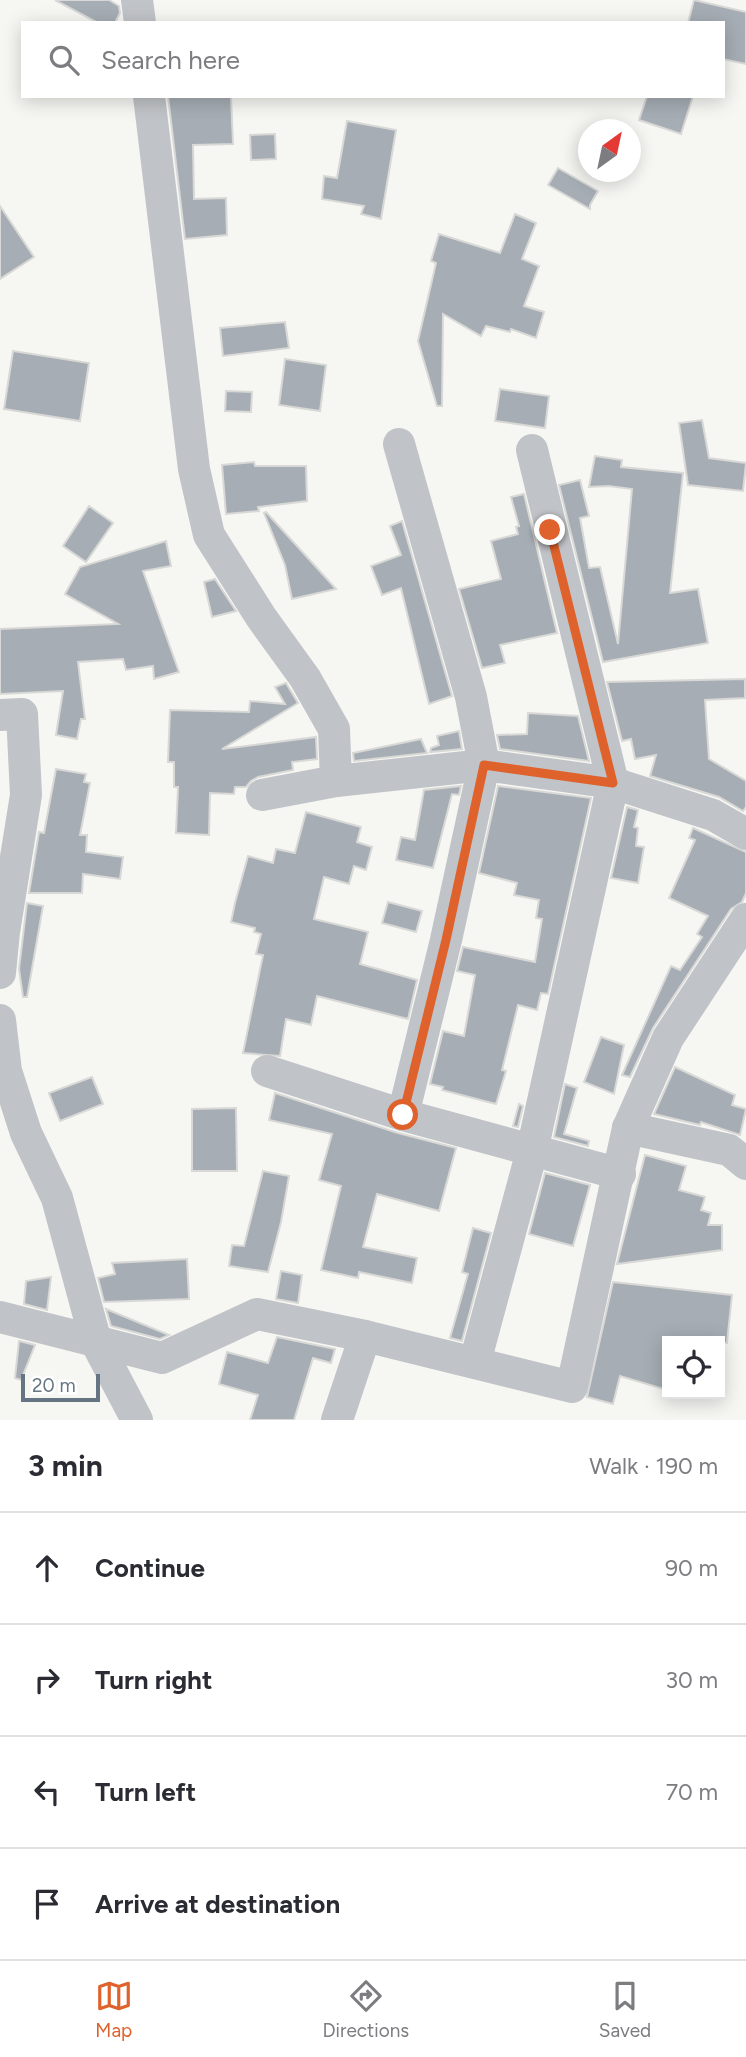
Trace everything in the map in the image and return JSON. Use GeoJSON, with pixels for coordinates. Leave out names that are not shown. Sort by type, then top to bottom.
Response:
{"type":"FeatureCollection","features":[{"type":"Feature","properties":{"kind":"street"},"geometry":{"type":"LineString","coordinates":[[137,0],[140,21]]}},
{"type":"Feature","properties":{"kind":"street"},"geometry":{"type":"LineString","coordinates":[[149,98],[194,469],[209,535],[261,617],[305,678],[334,729],[336,781]]}},
{"type":"Feature","properties":{"kind":"street"},"geometry":{"type":"LineString","coordinates":[[399,444],[471,696],[484,765],[446,940],[403,1115]]}},
{"type":"Feature","properties":{"kind":"street"},"geometry":{"type":"LineString","coordinates":[[475,1362],[532,1152],[613,783],[532,450]]}},
{"type":"Feature","properties":{"kind":"street"},"geometry":{"type":"LineString","coordinates":[[0,715],[22,714],[26,795],[0,973]]}},
{"type":"Feature","properties":{"kind":"street"},"geometry":{"type":"LineString","coordinates":[[262,795],[336,781],[484,765],[613,783],[713,815],[746,834]]}},
{"type":"Feature","properties":{"kind":"street"},"geometry":{"type":"LineString","coordinates":[[0,1317],[162,1358],[257,1314],[365,1336],[572,1387],[628,1128],[668,1038],[746,919]]}},
{"type":"Feature","properties":{"kind":"street"},"geometry":{"type":"LineString","coordinates":[[0,1020],[6,1071],[26,1133],[57,1198],[96,1342],[137,1420]]}},
{"type":"Feature","properties":{"kind":"street"},"geometry":{"type":"LineString","coordinates":[[267,1071],[403,1115],[620,1174]]}},
{"type":"Feature","properties":{"kind":"street"},"geometry":{"type":"LineString","coordinates":[[628,1128],[729,1150],[746,1164]]}},
{"type":"Feature","properties":{"kind":"street"},"geometry":{"type":"LineString","coordinates":[[337,1420],[365,1336]]}},
{"type":"Feature","properties":{"kind":"building"},"geometry":{"type":"Polygon","coordinates":[[[55,0],[109,0],[119,6],[120,13],[116,21],[94,21],[55,0]]]}},
{"type":"Feature","properties":{"kind":"building"},"geometry":{"type":"Polygon","coordinates":[[[694,0],[746,12],[746,64],[725,59],[725,21],[689,21],[694,0]]]}},
{"type":"Feature","properties":{"kind":"building"},"geometry":{"type":"Polygon","coordinates":[[[168,98],[231,98],[233,144],[193,145],[194,199],[226,198],[227,235],[185,239],[168,98]]]}},
{"type":"Feature","properties":{"kind":"building"},"geometry":{"type":"Polygon","coordinates":[[[646,98],[692,98],[681,134],[639,119],[646,98]]]}},
{"type":"Feature","properties":{"kind":"building"},"geometry":{"type":"Polygon","coordinates":[[[347,121],[396,130],[381,219],[361,214],[364,206],[322,199],[324,176],[337,178],[347,121]]]}},
{"type":"Feature","properties":{"kind":"building"},"geometry":{"type":"Polygon","coordinates":[[[275,134],[276,159],[251,160],[250,135],[275,134]]]}},
{"type":"Feature","properties":{"kind":"building"},"geometry":{"type":"Polygon","coordinates":[[[558,168],[578,182],[598,191],[590,209],[548,185],[558,168]]]}},
{"type":"Feature","properties":{"kind":"building"},"geometry":{"type":"Polygon","coordinates":[[[0,206],[34,257],[0,279],[0,206]]]}},
{"type":"Feature","properties":{"kind":"building"},"geometry":{"type":"Polygon","coordinates":[[[515,214],[536,223],[522,259],[539,266],[524,306],[544,312],[536,338],[511,329],[510,332],[486,326],[481,336],[443,314],[442,406],[437,406],[418,341],[436,263],[431,261],[439,234],[500,253],[515,214]]]}},
{"type":"Feature","properties":{"kind":"building"},"geometry":{"type":"Polygon","coordinates":[[[285,322],[289,348],[223,356],[220,328],[285,322]]]}},
{"type":"Feature","properties":{"kind":"building"},"geometry":{"type":"Polygon","coordinates":[[[13,351],[89,363],[80,421],[4,409],[13,351]]]}},
{"type":"Feature","properties":{"kind":"building"},"geometry":{"type":"Polygon","coordinates":[[[285,359],[326,365],[320,411],[279,405],[285,359]]]}},
{"type":"Feature","properties":{"kind":"building"},"geometry":{"type":"Polygon","coordinates":[[[500,389],[549,396],[545,428],[495,421],[500,389]]]}},
{"type":"Feature","properties":{"kind":"building"},"geometry":{"type":"Polygon","coordinates":[[[226,391],[252,392],[251,412],[225,411],[226,391]]]}},
{"type":"Feature","properties":{"kind":"building"},"geometry":{"type":"Polygon","coordinates":[[[702,420],[709,458],[746,463],[743,491],[688,485],[679,423],[702,420]]]}},
{"type":"Feature","properties":{"kind":"building"},"geometry":{"type":"Polygon","coordinates":[[[595,456],[622,460],[621,467],[683,473],[670,593],[698,589],[708,643],[603,662],[559,485],[580,480],[589,516],[580,518],[589,568],[600,567],[618,644],[632,489],[589,487],[595,456]]]}},
{"type":"Feature","properties":{"kind":"building"},"geometry":{"type":"Polygon","coordinates":[[[254,462],[255,466],[306,466],[307,501],[258,507],[259,511],[226,514],[222,465],[254,462]]]}},
{"type":"Feature","properties":{"kind":"building"},"geometry":{"type":"Polygon","coordinates":[[[524,494],[557,633],[500,645],[505,663],[482,668],[459,589],[501,579],[491,541],[518,534],[516,527],[519,526],[511,497],[524,494]]]}},
{"type":"Feature","properties":{"kind":"building"},"geometry":{"type":"Polygon","coordinates":[[[89,506],[113,523],[86,562],[63,546],[89,506]]]}},
{"type":"Feature","properties":{"kind":"building"},"geometry":{"type":"Polygon","coordinates":[[[266,512],[336,589],[292,599],[285,565],[264,513],[266,512]]]}},
{"type":"Feature","properties":{"kind":"building"},"geometry":{"type":"Polygon","coordinates":[[[402,521],[452,696],[429,704],[401,588],[382,595],[371,566],[401,555],[390,526],[402,521]]]}},
{"type":"Feature","properties":{"kind":"building"},"geometry":{"type":"Polygon","coordinates":[[[166,541],[171,566],[143,571],[179,672],[154,679],[153,666],[126,670],[123,659],[78,662],[85,719],[81,719],[77,739],[56,735],[63,691],[0,694],[0,629],[118,624],[65,594],[80,567],[166,541]]]}},
{"type":"Feature","properties":{"kind":"building"},"geometry":{"type":"Polygon","coordinates":[[[215,579],[236,611],[212,617],[204,582],[215,579]]]}},
{"type":"Feature","properties":{"kind":"building"},"geometry":{"type":"Polygon","coordinates":[[[745,679],[745,698],[705,700],[709,759],[746,781],[746,807],[743,811],[719,797],[650,776],[656,755],[635,759],[631,739],[622,741],[607,682],[745,679]]]}},
{"type":"Feature","properties":{"kind":"building"},"geometry":{"type":"Polygon","coordinates":[[[286,683],[298,703],[222,749],[316,737],[317,759],[292,762],[293,770],[258,777],[246,787],[235,787],[234,794],[210,793],[209,835],[176,833],[178,787],[174,787],[174,762],[168,762],[170,710],[249,712],[250,701],[285,704],[275,687],[286,683]]]}},
{"type":"Feature","properties":{"kind":"building"},"geometry":{"type":"Polygon","coordinates":[[[528,713],[578,716],[589,761],[500,749],[497,735],[527,734],[528,713]]]}},
{"type":"Feature","properties":{"kind":"building"},"geometry":{"type":"Polygon","coordinates":[[[459,731],[462,749],[430,752],[431,748],[439,745],[437,736],[459,731]]]}},
{"type":"Feature","properties":{"kind":"building"},"geometry":{"type":"Polygon","coordinates":[[[421,739],[427,753],[354,761],[353,753],[421,739]]]}},
{"type":"Feature","properties":{"kind":"building"},"geometry":{"type":"Polygon","coordinates":[[[56,769],[86,774],[84,782],[90,783],[80,835],[87,835],[86,852],[123,857],[120,879],[83,874],[82,893],[29,893],[39,832],[44,833],[56,769]]]}},
{"type":"Feature","properties":{"kind":"building"},"geometry":{"type":"Polygon","coordinates":[[[461,786],[459,795],[452,794],[433,868],[396,860],[401,837],[415,840],[424,790],[461,786]]]}},
{"type":"Feature","properties":{"kind":"building"},"geometry":{"type":"Polygon","coordinates":[[[498,786],[591,798],[548,994],[541,993],[537,1010],[518,1005],[502,1070],[506,1071],[496,1104],[442,1090],[443,1087],[430,1084],[443,1031],[464,1036],[475,975],[457,971],[463,947],[535,962],[542,919],[536,918],[539,900],[514,895],[517,883],[479,873],[498,786]]]}},
{"type":"Feature","properties":{"kind":"building"},"geometry":{"type":"Polygon","coordinates":[[[627,807],[638,810],[634,827],[638,828],[636,846],[644,847],[638,883],[611,878],[627,807]]]}},
{"type":"Feature","properties":{"kind":"building"},"geometry":{"type":"Polygon","coordinates":[[[306,812],[361,827],[357,842],[372,847],[366,870],[354,866],[349,884],[324,877],[314,919],[368,932],[360,964],[417,980],[408,1019],[317,996],[311,1025],[286,1019],[280,1056],[243,1053],[263,955],[256,954],[261,934],[254,932],[255,928],[231,922],[235,903],[248,856],[273,863],[276,849],[295,853],[306,812]]]}},
{"type":"Feature","properties":{"kind":"building"},"geometry":{"type":"Polygon","coordinates":[[[693,828],[746,852],[746,893],[742,902],[731,909],[653,1028],[630,1077],[622,1075],[671,966],[680,970],[702,937],[697,934],[708,916],[669,898],[695,840],[689,838],[693,828]]]}},
{"type":"Feature","properties":{"kind":"building"},"geometry":{"type":"Polygon","coordinates":[[[388,902],[422,911],[416,932],[382,923],[388,902]]]}},
{"type":"Feature","properties":{"kind":"building"},"geometry":{"type":"Polygon","coordinates":[[[27,903],[43,906],[27,997],[23,997],[19,969],[27,903]]]}},
{"type":"Feature","properties":{"kind":"building"},"geometry":{"type":"Polygon","coordinates":[[[601,1037],[624,1045],[614,1094],[584,1082],[601,1037]]]}},
{"type":"Feature","properties":{"kind":"building"},"geometry":{"type":"Polygon","coordinates":[[[675,1067],[735,1095],[732,1105],[746,1109],[740,1135],[701,1122],[700,1125],[654,1114],[675,1067]]]}},
{"type":"Feature","properties":{"kind":"building"},"geometry":{"type":"Polygon","coordinates":[[[92,1077],[103,1104],[60,1121],[49,1093],[92,1077]]]}},
{"type":"Feature","properties":{"kind":"building"},"geometry":{"type":"Polygon","coordinates":[[[565,1084],[577,1088],[564,1134],[589,1141],[588,1146],[554,1137],[565,1084]]]}},
{"type":"Feature","properties":{"kind":"building"},"geometry":{"type":"Polygon","coordinates":[[[275,1093],[398,1133],[456,1148],[439,1211],[377,1194],[363,1247],[417,1258],[412,1283],[359,1272],[358,1278],[321,1270],[341,1186],[319,1180],[332,1134],[269,1120],[275,1093]]]}},
{"type":"Feature","properties":{"kind":"building"},"geometry":{"type":"Polygon","coordinates":[[[519,1104],[523,1106],[518,1127],[513,1126],[519,1104]]]}},
{"type":"Feature","properties":{"kind":"building"},"geometry":{"type":"Polygon","coordinates":[[[236,1108],[237,1171],[192,1171],[192,1109],[236,1108]]]}},
{"type":"Feature","properties":{"kind":"building"},"geometry":{"type":"Polygon","coordinates":[[[645,1155],[686,1166],[679,1190],[705,1197],[701,1210],[711,1213],[708,1225],[722,1225],[722,1250],[617,1264],[645,1155]]]}},
{"type":"Feature","properties":{"kind":"building"},"geometry":{"type":"Polygon","coordinates":[[[263,1171],[289,1176],[268,1272],[229,1266],[232,1245],[244,1246],[263,1171]]]}},
{"type":"Feature","properties":{"kind":"building"},"geometry":{"type":"Polygon","coordinates":[[[545,1173],[590,1185],[573,1246],[529,1234],[545,1173]]]}},
{"type":"Feature","properties":{"kind":"building"},"geometry":{"type":"Polygon","coordinates":[[[473,1228],[491,1233],[462,1341],[450,1338],[468,1274],[462,1272],[473,1228]]]}},
{"type":"Feature","properties":{"kind":"building"},"geometry":{"type":"Polygon","coordinates":[[[187,1259],[189,1299],[104,1302],[98,1278],[115,1274],[112,1263],[187,1259]]]}},
{"type":"Feature","properties":{"kind":"building"},"geometry":{"type":"Polygon","coordinates":[[[281,1271],[302,1275],[298,1303],[276,1299],[281,1271]]]}},
{"type":"Feature","properties":{"kind":"building"},"geometry":{"type":"Polygon","coordinates":[[[51,1277],[47,1310],[24,1304],[26,1281],[51,1277]]]}},
{"type":"Feature","properties":{"kind":"building"},"geometry":{"type":"Polygon","coordinates":[[[613,1282],[732,1295],[727,1343],[725,1336],[662,1336],[662,1389],[620,1376],[613,1404],[587,1397],[613,1282]]]}},
{"type":"Feature","properties":{"kind":"building"},"geometry":{"type":"Polygon","coordinates":[[[106,1309],[169,1335],[160,1339],[111,1326],[106,1309]]]}},
{"type":"Feature","properties":{"kind":"building"},"geometry":{"type":"Polygon","coordinates":[[[277,1337],[335,1349],[331,1363],[313,1358],[294,1420],[250,1420],[258,1395],[219,1384],[227,1352],[268,1363],[277,1337]]]}},
{"type":"Feature","properties":{"kind":"building"},"geometry":{"type":"Polygon","coordinates":[[[19,1341],[35,1345],[21,1380],[15,1378],[19,1341]]]}},
{"type":"Feature","properties":{"kind":"route"},"geometry":{"type":"LineString","coordinates":[[403,1115],[446,940],[484,765],[613,783],[550,530]]}}]}
